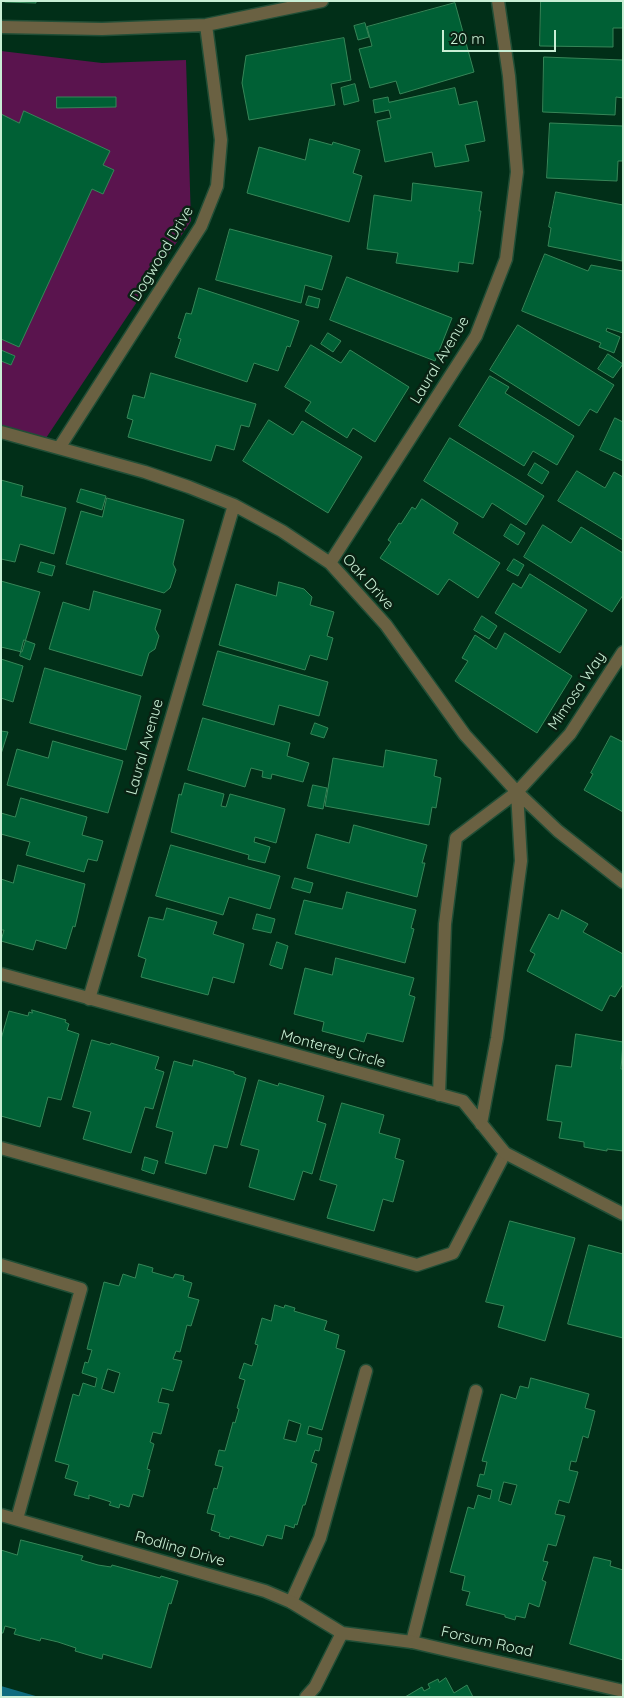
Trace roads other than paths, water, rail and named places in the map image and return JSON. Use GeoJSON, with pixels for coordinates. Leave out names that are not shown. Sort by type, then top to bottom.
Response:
{"type":"FeatureCollection","features":[{"type":"Feature","properties":{"kind":"street"},"geometry":{"type":"LineString","coordinates":[[1,27],[102,29],[206,25],[322,1]]}},
{"type":"Feature","properties":{"kind":"street","name":"Laural Avenue"},"geometry":{"type":"LineString","coordinates":[[330,563],[476,336],[506,259],[517,172],[509,76],[498,1]]}},
{"type":"Feature","properties":{"kind":"street","name":"Dogwood Drive"},"geometry":{"type":"LineString","coordinates":[[59,448],[201,226],[217,186],[221,140],[206,25]]}},
{"type":"Feature","properties":{"kind":"street","name":"Oak Drive"},"geometry":{"type":"LineString","coordinates":[[1,432],[145,472],[189,487],[234,505],[282,531],[330,563],[386,625],[465,735],[517,792],[558,831],[623,882]]}},
{"type":"Feature","properties":{"kind":"street","name":"Laural Avenue"},"geometry":{"type":"LineString","coordinates":[[89,999],[234,505]]}},
{"type":"Feature","properties":{"kind":"street","name":"Mimosa Way"},"geometry":{"type":"LineString","coordinates":[[440,1094],[445,924],[456,838],[517,792],[570,734],[623,652]]}},
{"type":"Feature","properties":{"kind":"street"},"geometry":{"type":"LineString","coordinates":[[481,1124],[497,1038],[521,861],[517,792]]}},
{"type":"Feature","properties":{"kind":"street","name":"Monterey Circle"},"geometry":{"type":"LineString","coordinates":[[1,974],[464,1101],[505,1153],[623,1214]]}},
{"type":"Feature","properties":{"kind":"street"},"geometry":{"type":"LineString","coordinates":[[1,1148],[417,1265],[453,1253],[505,1153]]}},
{"type":"Feature","properties":{"kind":"street"},"geometry":{"type":"LineString","coordinates":[[1,1265],[82,1289],[16,1519]]}},
{"type":"Feature","properties":{"kind":"street"},"geometry":{"type":"LineString","coordinates":[[291,1602],[320,1538],[366,1371]]}},
{"type":"Feature","properties":{"kind":"street"},"geometry":{"type":"LineString","coordinates":[[412,1642],[476,1391]]}},
{"type":"Feature","properties":{"kind":"street","name":"Rodling Drive"},"geometry":{"type":"LineString","coordinates":[[1,1515],[265,1591],[291,1602],[342,1633]]}},
{"type":"Feature","properties":{"kind":"street"},"geometry":{"type":"LineString","coordinates":[[313,1694],[342,1633]]}},
{"type":"Feature","properties":{"kind":"street","name":"Forsum Road"},"geometry":{"type":"LineString","coordinates":[[342,1633],[412,1642],[623,1691]]}},
{"type":"Feature","properties":{"kind":"water"},"geometry":{"type":"Polygon","coordinates":[[[1,1686],[39,1697],[1,1697],[1,1686]]]}}]}
